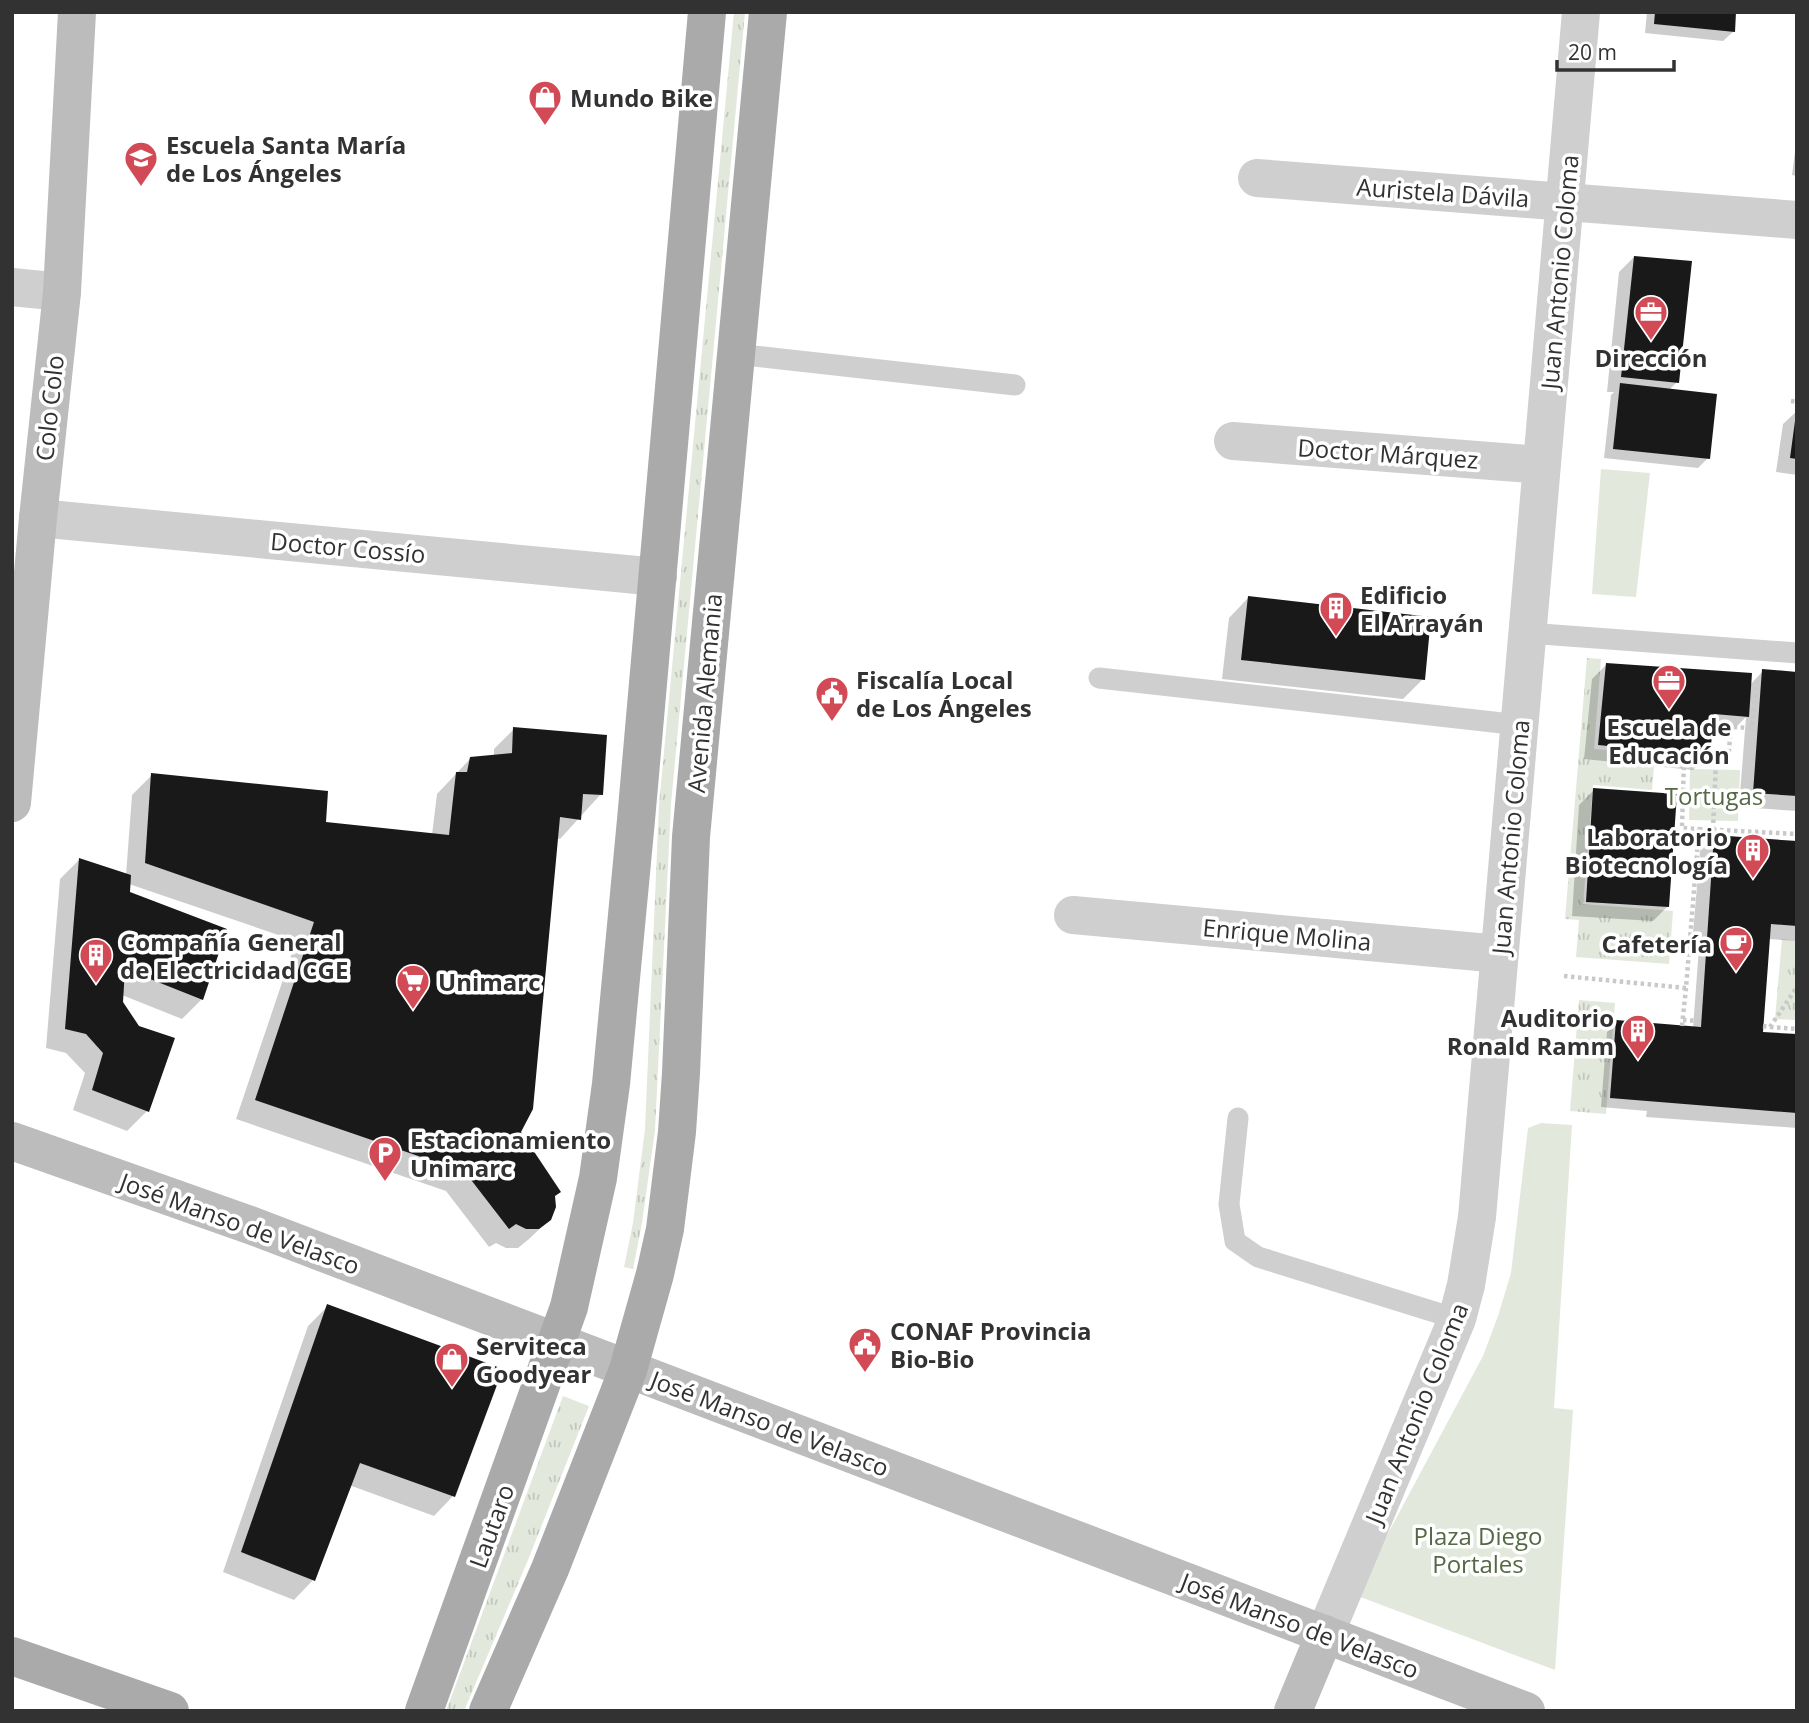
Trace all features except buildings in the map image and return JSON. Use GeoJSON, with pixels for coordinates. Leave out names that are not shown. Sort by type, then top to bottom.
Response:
{"type":"FeatureCollection","features":[{"type":"Feature","properties":{"kind":"main road","name":"Colo Colo"},"geometry":{"type":"LineString","coordinates":[[12,803],[29,522],[62,292],[77,12]]}},
{"type":"Feature","properties":{"kind":"main road"},"geometry":{"type":"LineString","coordinates":[[557,1342],[569,1307],[589,1223],[605,1132],[658,577],[707,12]]}},
{"type":"Feature","properties":{"kind":"main road","name":"Avenida Alemania"},"geometry":{"type":"LineString","coordinates":[[628,1370],[665,1229],[677,1132],[691,836],[768,12]]}},
{"type":"Feature","properties":{"kind":"main road","name":"José Manso de Velasco"},"geometry":{"type":"LineString","coordinates":[[12,1141],[231,1218],[1526,1711]]}},
{"type":"Feature","properties":{"kind":"main road","name":"Lautaro"},"geometry":{"type":"LineString","coordinates":[[424,1711],[557,1342]]}},
{"type":"Feature","properties":{"kind":"main road"},"geometry":{"type":"LineString","coordinates":[[488,1711],[550,1569],[628,1370]]}},
{"type":"Feature","properties":{"kind":"main road"},"geometry":{"type":"LineString","coordinates":[[1293,1711],[1325,1634]]}},
{"type":"Feature","properties":{"kind":"main road"},"geometry":{"type":"LineString","coordinates":[[12,1656],[170,1711]]}},
{"type":"Feature","properties":{"kind":"street","name":"Juan Antonio Coloma"},"geometry":{"type":"LineString","coordinates":[[1325,1634],[1457,1319],[1466,1285],[1477,1217],[1581,12]]}},
{"type":"Feature","properties":{"kind":"street","name":"Auristela Dávila"},"geometry":{"type":"LineString","coordinates":[[1257,178],[1797,219]]}},
{"type":"Feature","properties":{"kind":"street"},"geometry":{"type":"LineString","coordinates":[[12,288],[62,292]]}},
{"type":"Feature","properties":{"kind":"street","name":"Doctor Márquez"},"geometry":{"type":"LineString","coordinates":[[1233,441],[1542,465]]}},
{"type":"Feature","properties":{"kind":"street","name":"Doctor Cossío"},"geometry":{"type":"LineString","coordinates":[[29,522],[658,577]]}},
{"type":"Feature","properties":{"kind":"street","name":"Enrique Molina"},"geometry":{"type":"LineString","coordinates":[[1073,915],[1500,954]]}},
{"type":"Feature","properties":{"kind":"lane"},"geometry":{"type":"LineString","coordinates":[[736,354],[1015,385]]}},
{"type":"Feature","properties":{"kind":"lane"},"geometry":{"type":"LineString","coordinates":[[1528,633],[1797,653]]}},
{"type":"Feature","properties":{"kind":"lane"},"geometry":{"type":"LineString","coordinates":[[1099,678],[1520,725]]}},
{"type":"Feature","properties":{"kind":"lane"},"geometry":{"type":"LineString","coordinates":[[1238,1118],[1229,1204],[1235,1241],[1258,1257],[1457,1319]]}},
{"type":"Feature","properties":{"kind":"path"},"geometry":{"type":"LineString","coordinates":[[1757,676],[1752,728],[1731,727],[1728,761],[1684,760],[1682,828],[1797,834]]}},
{"type":"Feature","properties":{"kind":"path"},"geometry":{"type":"LineString","coordinates":[[1713,830],[1716,761]]}},
{"type":"Feature","properties":{"kind":"path"},"geometry":{"type":"LineString","coordinates":[[1699,829],[1683,1023],[1701,1021]]}},
{"type":"Feature","properties":{"kind":"path"},"geometry":{"type":"LineString","coordinates":[[1564,976],[1686,988]]}},
{"type":"Feature","properties":{"kind":"path"},"geometry":{"type":"LineString","coordinates":[[1770,1027],[1797,987]]}},
{"type":"Feature","properties":{"kind":"path"},"geometry":{"type":"LineString","coordinates":[[1763,1026],[1797,1029]]}},
{"type":"Feature","properties":{"kind":"green space"},"geometry":{"type":"Polygon","coordinates":[[[734,12],[745,12],[671,804],[655,1130],[633,1269],[624,1267],[633,1223],[645,1129],[659,805],[734,12]]]}},
{"type":"Feature","properties":{"kind":"green space"},"geometry":{"type":"Polygon","coordinates":[[[1601,469],[1650,473],[1636,597],[1592,594],[1601,469]]]}},
{"type":"Feature","properties":{"kind":"green space"},"geometry":{"type":"Polygon","coordinates":[[[1587,658],[1601,659],[1594,749],[1655,754],[1652,790],[1593,785],[1583,904],[1673,911],[1669,964],[1576,957],[1579,920],[1565,919],[1587,658]]]}},
{"type":"Feature","properties":{"kind":"green space","name":"Tortugas"},"geometry":{"type":"Polygon","coordinates":[[[1690,769],[1740,770],[1738,821],[1689,820],[1690,769]]]}},
{"type":"Feature","properties":{"kind":"green space"},"geometry":{"type":"Polygon","coordinates":[[[1782,939],[1797,941],[1797,1020],[1775,1019],[1782,939]]]}},
{"type":"Feature","properties":{"kind":"green space"},"geometry":{"type":"Polygon","coordinates":[[[1579,1000],[1615,1003],[1606,1114],[1570,1111],[1579,1000]]]}},
{"type":"Feature","properties":{"kind":"green space","name":"Plaza Diego Portales"},"geometry":{"type":"Polygon","coordinates":[[[1541,1123],[1572,1125],[1554,1408],[1573,1410],[1555,1670],[1355,1595],[1483,1356],[1511,1273],[1528,1128],[1541,1123]]]}},
{"type":"Feature","properties":{"kind":"green space"},"geometry":{"type":"Polygon","coordinates":[[[563,1396],[589,1406],[464,1711],[446,1711],[563,1396]]]}},
{"type":"Feature","properties":{"kind":"place","name":"Mundo Bike"},"geometry":{"type":"Point","coordinates":[545,127]}},
{"type":"Feature","properties":{"kind":"place","name":"Escuela Santa María de Los Ángeles"},"geometry":{"type":"Point","coordinates":[141,188]}},
{"type":"Feature","properties":{"kind":"place","name":"Dirección"},"geometry":{"type":"Point","coordinates":[1651,342]}},
{"type":"Feature","properties":{"kind":"place","name":"Edificio El Arrayán"},"geometry":{"type":"Point","coordinates":[1336,638]}},
{"type":"Feature","properties":{"kind":"place","name":"Escuela de Educación"},"geometry":{"type":"Point","coordinates":[1669,711]}},
{"type":"Feature","properties":{"kind":"place","name":"Fiscalía Local de Los Ángeles"},"geometry":{"type":"Point","coordinates":[832,723]}},
{"type":"Feature","properties":{"kind":"place","name":"Laboratorio Biotecnología"},"geometry":{"type":"Point","coordinates":[1753,880]}},
{"type":"Feature","properties":{"kind":"place","name":"Cafetería"},"geometry":{"type":"Point","coordinates":[1736,973]}},
{"type":"Feature","properties":{"kind":"place","name":"Compañía General de Electricidad CGE"},"geometry":{"type":"Point","coordinates":[96,985]}},
{"type":"Feature","properties":{"kind":"place","name":"Unimarc"},"geometry":{"type":"Point","coordinates":[413,1011]}},
{"type":"Feature","properties":{"kind":"place","name":"Auditorio Ronald Ramm"},"geometry":{"type":"Point","coordinates":[1638,1061]}},
{"type":"Feature","properties":{"kind":"place","name":"Estacionamiento Unimarc"},"geometry":{"type":"Point","coordinates":[385,1183]}},
{"type":"Feature","properties":{"kind":"place","name":"CONAF Provincia Bio-Bio"},"geometry":{"type":"Point","coordinates":[865,1374]}},
{"type":"Feature","properties":{"kind":"place","name":"Serviteca Goodyear"},"geometry":{"type":"Point","coordinates":[452,1389]}}]}
